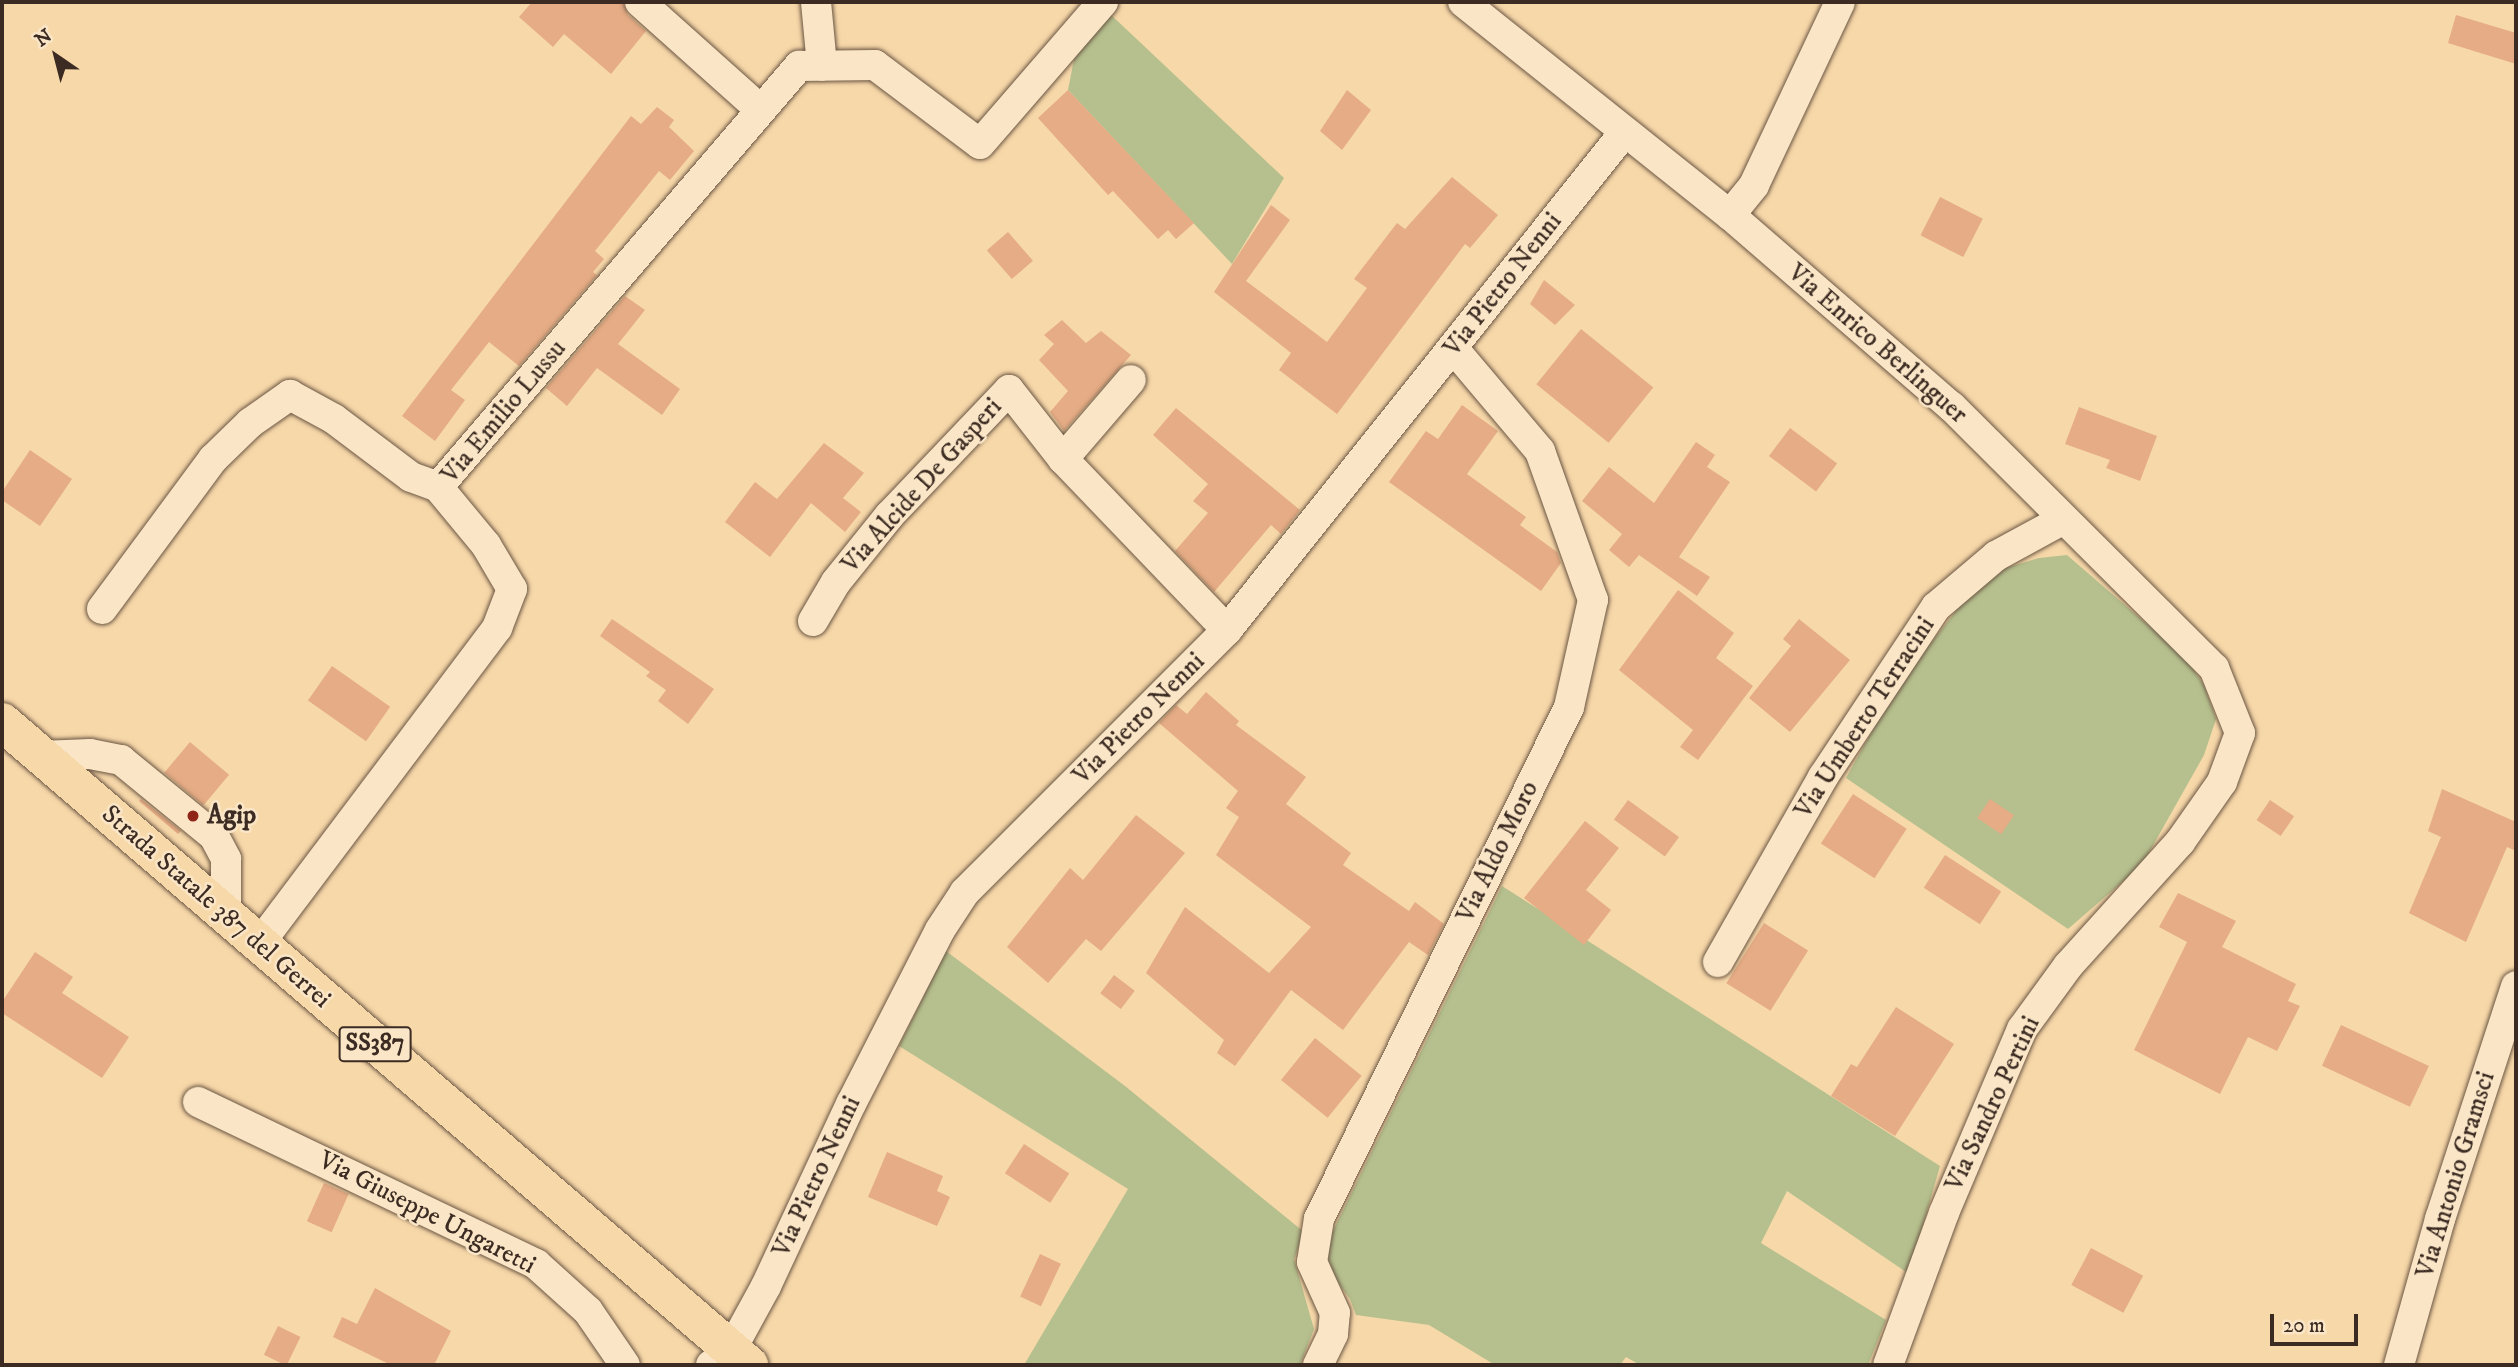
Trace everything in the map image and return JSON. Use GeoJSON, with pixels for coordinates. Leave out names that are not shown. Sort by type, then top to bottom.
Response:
{"type":"FeatureCollection","features":[{"type":"Feature","properties":{"kind":"main road","name":"Strada Statale 387 del Gerrei"},"geometry":{"type":"LineString","coordinates":[[2,722],[226,915],[730,1360]]}},
{"type":"Feature","properties":{"kind":"street"},"geometry":{"type":"LineString","coordinates":[[640,2],[761,110]]}},
{"type":"Feature","properties":{"kind":"street"},"geometry":{"type":"LineString","coordinates":[[816,2],[822,66]]}},
{"type":"Feature","properties":{"kind":"street","name":"Via Emilio Lussu"},"geometry":{"type":"LineString","coordinates":[[259,944],[500,618],[512,589],[486,545],[438,487],[799,66],[875,65],[980,144],[1103,2]]}},
{"type":"Feature","properties":{"kind":"street","name":"Via Enrico Berlinguer"},"geometry":{"type":"LineString","coordinates":[[1463,2],[1623,134],[1730,215],[1952,407],[2062,520],[2214,668],[2240,733]]}},
{"type":"Feature","properties":{"kind":"street"},"geometry":{"type":"LineString","coordinates":[[1730,215],[1754,184],[1840,2]]}},
{"type":"Feature","properties":{"kind":"street","name":"Via Pietro Nenni"},"geometry":{"type":"LineString","coordinates":[[730,1360],[851,1104],[940,930],[965,892],[1227,629],[1623,134]]}},
{"type":"Feature","properties":{"kind":"street","name":"Via Aldo Moro"},"geometry":{"type":"LineString","coordinates":[[1318,1365],[1333,1334],[1335,1312],[1312,1262],[1319,1219],[1569,707],[1593,600],[1540,451],[1453,348]]}},
{"type":"Feature","properties":{"kind":"street"},"geometry":{"type":"LineString","coordinates":[[1063,459],[1131,380]]}},
{"type":"Feature","properties":{"kind":"street","name":"Via Alcide De Gasperi"},"geometry":{"type":"LineString","coordinates":[[813,621],[836,582],[889,516],[1009,390],[1063,459],[1227,629]]}},
{"type":"Feature","properties":{"kind":"street"},"geometry":{"type":"LineString","coordinates":[[102,609],[214,459],[250,423],[290,394],[334,419],[411,477],[438,487]]}},
{"type":"Feature","properties":{"kind":"street","name":"Via Umberto Terracini"},"geometry":{"type":"LineString","coordinates":[[1718,962],[1823,776],[1936,607],[1996,556],[2062,520]]}},
{"type":"Feature","properties":{"kind":"street","name":"Via Sandro Pertini"},"geometry":{"type":"LineString","coordinates":[[1888,1365],[1944,1213],[2022,1029],[2068,966],[2180,842],[2222,782],[2240,733]]}},
{"type":"Feature","properties":{"kind":"street"},"geometry":{"type":"LineString","coordinates":[[41,756],[90,754],[121,760],[214,836],[226,859],[226,915]]}},
{"type":"Feature","properties":{"kind":"street","name":"Via Antonio Gramsci"},"geometry":{"type":"LineString","coordinates":[[2399,1365],[2440,1219],[2516,986]]}},
{"type":"Feature","properties":{"kind":"street","name":"Via Giuseppe Ungaretti"},"geometry":{"type":"LineString","coordinates":[[198,1102],[536,1264],[588,1311],[625,1365]]}},
{"type":"Feature","properties":{"kind":"green space"},"geometry":{"type":"Polygon","coordinates":[[[1108,12],[1284,178],[1232,264],[1068,90],[1074,59],[1108,12]]]}},
{"type":"Feature","properties":{"kind":"green space"},"geometry":{"type":"Polygon","coordinates":[[[2067,555],[2185,657],[2204,685],[2216,719],[2204,755],[2142,865],[2068,929],[1846,778],[1896,688],[1966,598],[1995,571],[2039,558],[2067,555]]]}},
{"type":"Feature","properties":{"kind":"green space"},"geometry":{"type":"Polygon","coordinates":[[[1502,886],[1940,1166],[1909,1274],[1787,1191],[1761,1243],[1886,1320],[1868,1365],[1640,1365],[1626,1357],[1620,1365],[1495,1365],[1429,1325],[1356,1315],[1350,1299],[1330,1272],[1327,1243],[1502,886]]]}},
{"type":"Feature","properties":{"kind":"green space"},"geometry":{"type":"Polygon","coordinates":[[[946,951],[1125,1086],[1304,1232],[1294,1259],[1314,1329],[1300,1365],[1024,1365],[1128,1189],[899,1046],[946,951]]]}},
{"type":"Feature","properties":{"kind":"building"},"geometry":{"type":"Polygon","coordinates":[[[532,2],[623,2],[628,15],[646,31],[611,74],[564,34],[553,47],[519,17],[532,2]]]}},
{"type":"Feature","properties":{"kind":"building"},"geometry":{"type":"Polygon","coordinates":[[[2456,15],[2516,33],[2516,64],[2448,43],[2456,15]]]}},
{"type":"Feature","properties":{"kind":"building"},"geometry":{"type":"Polygon","coordinates":[[[1068,90],[1194,223],[1176,239],[1168,230],[1158,239],[1113,191],[1108,195],[1038,118],[1068,90]]]}},
{"type":"Feature","properties":{"kind":"building"},"geometry":{"type":"Polygon","coordinates":[[[1347,90],[1371,110],[1342,150],[1320,131],[1347,90]]]}},
{"type":"Feature","properties":{"kind":"building"},"geometry":{"type":"Polygon","coordinates":[[[657,107],[674,120],[669,127],[694,151],[670,180],[659,171],[595,251],[604,259],[593,272],[597,275],[519,366],[489,342],[451,390],[465,400],[435,441],[402,416],[631,116],[641,124],[657,107]]]}},
{"type":"Feature","properties":{"kind":"building"},"geometry":{"type":"Polygon","coordinates":[[[1452,177],[1498,215],[1470,248],[1465,244],[1337,414],[1279,370],[1291,353],[1214,292],[1271,205],[1290,220],[1246,281],[1327,342],[1367,288],[1354,279],[1397,223],[1405,229],[1452,177]]]}},
{"type":"Feature","properties":{"kind":"building"},"geometry":{"type":"Polygon","coordinates":[[[1940,197],[1983,219],[1963,257],[1920,235],[1940,197]]]}},
{"type":"Feature","properties":{"kind":"building"},"geometry":{"type":"Polygon","coordinates":[[[1008,232],[1033,261],[1012,279],[987,250],[1008,232]]]}},
{"type":"Feature","properties":{"kind":"building"},"geometry":{"type":"Polygon","coordinates":[[[1544,280],[1575,305],[1555,325],[1530,304],[1544,280]]]}},
{"type":"Feature","properties":{"kind":"building"},"geometry":{"type":"Polygon","coordinates":[[[625,296],[645,310],[618,344],[680,389],[662,415],[597,368],[567,406],[546,388],[625,296]]]}},
{"type":"Feature","properties":{"kind":"building"},"geometry":{"type":"Polygon","coordinates":[[[1062,320],[1086,343],[1101,331],[1131,355],[1064,431],[1050,412],[1068,391],[1039,360],[1054,344],[1044,335],[1062,320]]]}},
{"type":"Feature","properties":{"kind":"building"},"geometry":{"type":"Polygon","coordinates":[[[1581,329],[1653,388],[1609,443],[1536,384],[1581,329]]]}},
{"type":"Feature","properties":{"kind":"building"},"geometry":{"type":"Polygon","coordinates":[[[1462,405],[1498,431],[1467,474],[1526,517],[1520,525],[1557,552],[1561,563],[1541,591],[1389,482],[1426,431],[1438,439],[1462,405]]]}},
{"type":"Feature","properties":{"kind":"building"},"geometry":{"type":"Polygon","coordinates":[[[2079,407],[2157,436],[2140,481],[2106,468],[2110,460],[2065,444],[2079,407]]]}},
{"type":"Feature","properties":{"kind":"building"},"geometry":{"type":"Polygon","coordinates":[[[1176,408],[1300,510],[1281,534],[1271,525],[1214,592],[1175,551],[1208,513],[1193,501],[1208,484],[1153,435],[1176,408]]]}},
{"type":"Feature","properties":{"kind":"building"},"geometry":{"type":"Polygon","coordinates":[[[1790,428],[1837,464],[1816,491],[1769,456],[1790,428]]]}},
{"type":"Feature","properties":{"kind":"building"},"geometry":{"type":"Polygon","coordinates":[[[1696,442],[1715,455],[1707,467],[1730,482],[1679,557],[1710,577],[1697,596],[1639,555],[1629,567],[1609,550],[1622,534],[1582,501],[1609,467],[1654,503],[1696,442]]]}},
{"type":"Feature","properties":{"kind":"building"},"geometry":{"type":"Polygon","coordinates":[[[824,443],[864,473],[843,498],[861,512],[845,532],[811,503],[770,557],[725,522],[755,482],[777,499],[824,443]]]}},
{"type":"Feature","properties":{"kind":"building"},"geometry":{"type":"Polygon","coordinates":[[[30,450],[72,479],[40,526],[2,500],[2,492],[30,450]]]}},
{"type":"Feature","properties":{"kind":"building"},"geometry":{"type":"Polygon","coordinates":[[[1678,590],[1734,633],[1716,658],[1753,686],[1698,760],[1680,747],[1693,730],[1619,670],[1678,590]]]}},
{"type":"Feature","properties":{"kind":"building"},"geometry":{"type":"Polygon","coordinates":[[[612,619],[714,689],[688,724],[658,701],[666,690],[646,676],[650,672],[600,636],[612,619]]]}},
{"type":"Feature","properties":{"kind":"building"},"geometry":{"type":"Polygon","coordinates":[[[1799,619],[1850,660],[1790,732],[1749,698],[1791,646],[1783,639],[1799,619]]]}},
{"type":"Feature","properties":{"kind":"building"},"geometry":{"type":"Polygon","coordinates":[[[332,666],[390,707],[366,741],[308,700],[332,666]]]}},
{"type":"Feature","properties":{"kind":"building"},"geometry":{"type":"Polygon","coordinates":[[[1206,692],[1239,721],[1236,725],[1306,777],[1286,804],[1351,853],[1343,865],[1409,911],[1415,902],[1444,924],[1428,955],[1409,942],[1343,1030],[1291,990],[1235,1066],[1217,1053],[1224,1040],[1146,973],[1185,907],[1269,973],[1311,927],[1216,855],[1239,817],[1226,808],[1238,791],[1159,723],[1176,705],[1187,714],[1206,692]]]}},
{"type":"Feature","properties":{"kind":"building"},"geometry":{"type":"Polygon","coordinates":[[[190,742],[229,775],[203,805],[164,773],[190,742]]]}},
{"type":"Feature","properties":{"kind":"building"},"geometry":{"type":"Polygon","coordinates":[[[2442,789],[2516,822],[2516,851],[2507,847],[2466,942],[2409,913],[2441,837],[2428,831],[2442,789]]]}},
{"type":"Feature","properties":{"kind":"building"},"geometry":{"type":"Polygon","coordinates":[[[1853,794],[1907,829],[1875,878],[1821,843],[1853,794]]]}},
{"type":"Feature","properties":{"kind":"building"},"geometry":{"type":"Polygon","coordinates":[[[141,799],[181,831],[178,834],[139,801],[141,799]]]}},
{"type":"Feature","properties":{"kind":"building"},"geometry":{"type":"Polygon","coordinates":[[[1990,799],[2014,815],[2001,834],[1977,818],[1990,799]]]}},
{"type":"Feature","properties":{"kind":"building"},"geometry":{"type":"Polygon","coordinates":[[[1628,800],[1679,837],[1665,856],[1614,819],[1628,800]]]}},
{"type":"Feature","properties":{"kind":"building"},"geometry":{"type":"Polygon","coordinates":[[[2270,800],[2294,816],[2281,836],[2257,820],[2270,800]]]}},
{"type":"Feature","properties":{"kind":"building"},"geometry":{"type":"Polygon","coordinates":[[[1136,815],[1185,853],[1101,951],[1086,939],[1048,983],[1007,947],[1070,868],[1083,880],[1136,815]]]}},
{"type":"Feature","properties":{"kind":"building"},"geometry":{"type":"Polygon","coordinates":[[[1585,821],[1619,848],[1586,890],[1611,910],[1584,945],[1524,898],[1585,821]]]}},
{"type":"Feature","properties":{"kind":"building"},"geometry":{"type":"Polygon","coordinates":[[[1945,855],[2001,891],[1980,924],[1924,888],[1945,855]]]}},
{"type":"Feature","properties":{"kind":"building"},"geometry":{"type":"Polygon","coordinates":[[[2178,893],[2236,921],[2222,947],[2296,984],[2288,1001],[2300,1006],[2277,1051],[2248,1037],[2220,1094],[2134,1050],[2187,942],[2159,927],[2178,893]]]}},
{"type":"Feature","properties":{"kind":"building"},"geometry":{"type":"Polygon","coordinates":[[[1764,923],[1808,951],[1770,1011],[1726,983],[1764,923]]]}},
{"type":"Feature","properties":{"kind":"building"},"geometry":{"type":"Polygon","coordinates":[[[35,952],[73,977],[62,993],[129,1037],[102,1078],[2,1013],[2,1002],[35,952]]]}},
{"type":"Feature","properties":{"kind":"building"},"geometry":{"type":"Polygon","coordinates":[[[1114,975],[1135,991],[1121,1009],[1100,993],[1114,975]]]}},
{"type":"Feature","properties":{"kind":"building"},"geometry":{"type":"Polygon","coordinates":[[[1896,1007],[1954,1044],[1895,1136],[1831,1096],[1851,1064],[1857,1067],[1896,1007]]]}},
{"type":"Feature","properties":{"kind":"building"},"geometry":{"type":"Polygon","coordinates":[[[2341,1025],[2429,1066],[2410,1107],[2322,1066],[2341,1025]]]}},
{"type":"Feature","properties":{"kind":"building"},"geometry":{"type":"Polygon","coordinates":[[[1315,1038],[1362,1076],[1328,1118],[1281,1080],[1315,1038]]]}},
{"type":"Feature","properties":{"kind":"building"},"geometry":{"type":"Polygon","coordinates":[[[1024,1144],[1069,1173],[1050,1203],[1005,1173],[1024,1144]]]}},
{"type":"Feature","properties":{"kind":"building"},"geometry":{"type":"Polygon","coordinates":[[[887,1152],[943,1176],[937,1191],[950,1197],[937,1226],[868,1197],[887,1152]]]}},
{"type":"Feature","properties":{"kind":"building"},"geometry":{"type":"Polygon","coordinates":[[[324,1183],[349,1194],[332,1232],[307,1221],[324,1183]]]}},
{"type":"Feature","properties":{"kind":"building"},"geometry":{"type":"Polygon","coordinates":[[[2091,1248],[2143,1276],[2123,1313],[2071,1285],[2091,1248]]]}},
{"type":"Feature","properties":{"kind":"building"},"geometry":{"type":"Polygon","coordinates":[[[1040,1254],[1061,1264],[1041,1306],[1020,1297],[1040,1254]]]}},
{"type":"Feature","properties":{"kind":"building"},"geometry":{"type":"Polygon","coordinates":[[[375,1288],[451,1331],[434,1365],[391,1365],[333,1337],[342,1317],[357,1324],[375,1288]]]}},
{"type":"Feature","properties":{"kind":"building"},"geometry":{"type":"Polygon","coordinates":[[[278,1326],[300,1337],[287,1365],[264,1355],[278,1326]]]}},
{"type":"Feature","properties":{"kind":"place","name":"Agip"},"geometry":{"type":"Point","coordinates":[193,816]}}]}
